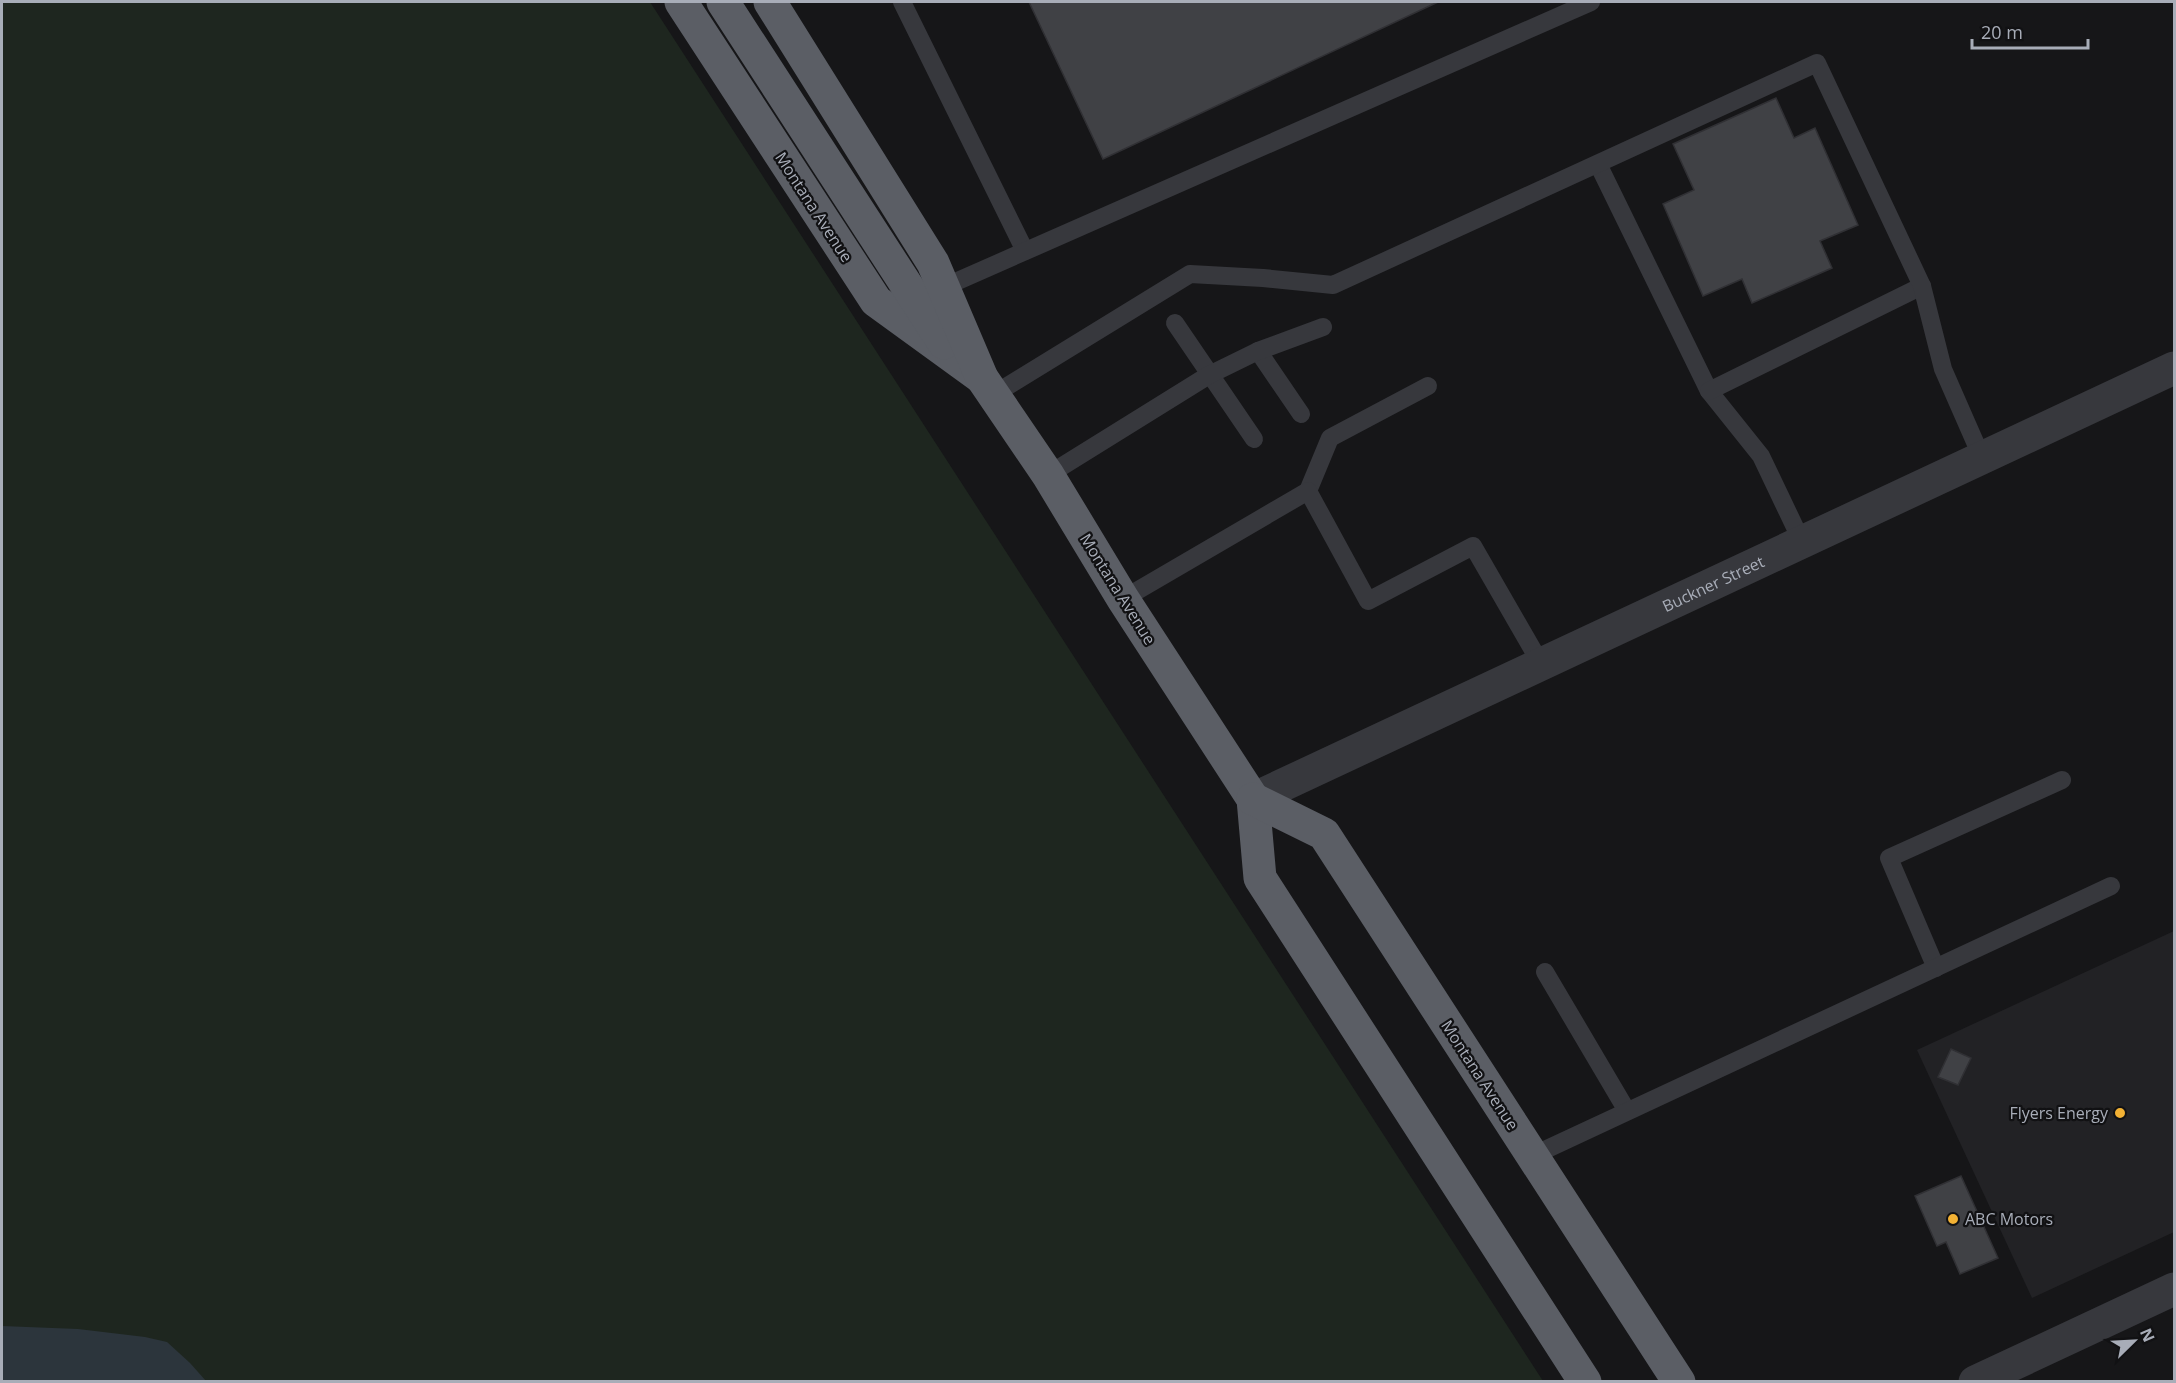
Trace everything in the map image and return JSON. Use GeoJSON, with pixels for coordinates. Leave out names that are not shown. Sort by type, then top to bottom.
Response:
{"type":"FeatureCollection","features":[{"type":"Feature","properties":{"kind":"highway","name":"Montana Avenue"},"geometry":{"type":"LineString","coordinates":[[681,2],[876,301],[988,386]]}},
{"type":"Feature","properties":{"kind":"highway"},"geometry":{"type":"LineString","coordinates":[[723,2],[954,358]]}},
{"type":"Feature","properties":{"kind":"highway","name":"Montana Avenue"},"geometry":{"type":"LineString","coordinates":[[770,2],[933,263],[988,386],[1048,475],[1123,599],[1253,799],[1260,878],[1585,1382]]}},
{"type":"Feature","properties":{"kind":"highway","name":"Montana Avenue"},"geometry":{"type":"LineString","coordinates":[[1253,799],[1324,834],[1679,1382]]}},
{"type":"Feature","properties":{"kind":"street","name":"Buckner Street"},"geometry":{"type":"LineString","coordinates":[[1253,799],[2175,368]]}},
{"type":"Feature","properties":{"kind":"street"},"geometry":{"type":"LineString","coordinates":[[1975,1382],[2175,1289]]}},
{"type":"Feature","properties":{"kind":"lane"},"geometry":{"type":"LineString","coordinates":[[902,2],[1025,251]]}},
{"type":"Feature","properties":{"kind":"lane"},"geometry":{"type":"LineString","coordinates":[[944,287],[1591,2]]}},
{"type":"Feature","properties":{"kind":"lane"},"geometry":{"type":"LineString","coordinates":[[988,386],[1190,274],[1333,285],[1817,63],[1922,286],[1943,369],[1982,458]]}},
{"type":"Feature","properties":{"kind":"lane"},"geometry":{"type":"LineString","coordinates":[[1598,164],[1709,391],[1761,456],[1802,542]]}},
{"type":"Feature","properties":{"kind":"lane"},"geometry":{"type":"LineString","coordinates":[[1709,391],[1922,286]]}},
{"type":"Feature","properties":{"kind":"lane"},"geometry":{"type":"LineString","coordinates":[[1174,323],[1254,439]]}},
{"type":"Feature","properties":{"kind":"lane"},"geometry":{"type":"LineString","coordinates":[[1048,475],[1209,375],[1258,351],[1323,327]]}},
{"type":"Feature","properties":{"kind":"lane"},"geometry":{"type":"LineString","coordinates":[[1258,351],[1301,414]]}},
{"type":"Feature","properties":{"kind":"lane"},"geometry":{"type":"LineString","coordinates":[[1123,599],[1308,491],[1330,438],[1428,386]]}},
{"type":"Feature","properties":{"kind":"lane"},"geometry":{"type":"LineString","coordinates":[[1308,491],[1368,600],[1473,546],[1541,664]]}},
{"type":"Feature","properties":{"kind":"lane"},"geometry":{"type":"LineString","coordinates":[[1936,968],[1889,858],[2062,780]]}},
{"type":"Feature","properties":{"kind":"lane"},"geometry":{"type":"LineString","coordinates":[[1532,1156],[2111,886]]}},
{"type":"Feature","properties":{"kind":"lane"},"geometry":{"type":"LineString","coordinates":[[1545,972],[1627,1111]]}},
{"type":"Feature","properties":{"kind":"shaded area"},"geometry":{"type":"Polygon","coordinates":[[[2,2],[650,2],[1543,1381],[2,1382],[2,2]]]}},
{"type":"Feature","properties":{"kind":"shaded area"},"geometry":{"type":"Polygon","coordinates":[[[2174,931],[2174,1232],[2032,1298],[1917,1050],[2174,931]]]}},
{"type":"Feature","properties":{"kind":"shaded area"},"geometry":{"type":"Polygon","coordinates":[[[2,1326],[78,1329],[167,1342],[206,1381],[2,1381],[2,1326]]]}},
{"type":"Feature","properties":{"kind":"building"},"geometry":{"type":"Polygon","coordinates":[[[1029,2],[1438,2],[1103,159],[1029,2]]]}},
{"type":"Feature","properties":{"kind":"building"},"geometry":{"type":"Polygon","coordinates":[[[1776,98],[1794,138],[1815,128],[1858,225],[1820,241],[1832,268],[1752,303],[1742,279],[1703,296],[1663,204],[1694,190],[1673,144],[1776,98]]]}},
{"type":"Feature","properties":{"kind":"building"},"geometry":{"type":"Polygon","coordinates":[[[1951,1049],[1971,1058],[1958,1085],[1938,1077],[1951,1049]]]}},
{"type":"Feature","properties":{"kind":"building","name":"ABC Motors"},"geometry":{"type":"Polygon","coordinates":[[[1961,1176],[1998,1258],[1960,1274],[1946,1242],[1937,1246],[1915,1196],[1961,1176]]]}},
{"type":"Feature","properties":{"kind":"place","name":"Flyers Energy"},"geometry":{"type":"Point","coordinates":[2120,1113]}},
{"type":"Feature","properties":{"kind":"place","name":"ABC Motors"},"geometry":{"type":"Point","coordinates":[1953,1219]}}]}
